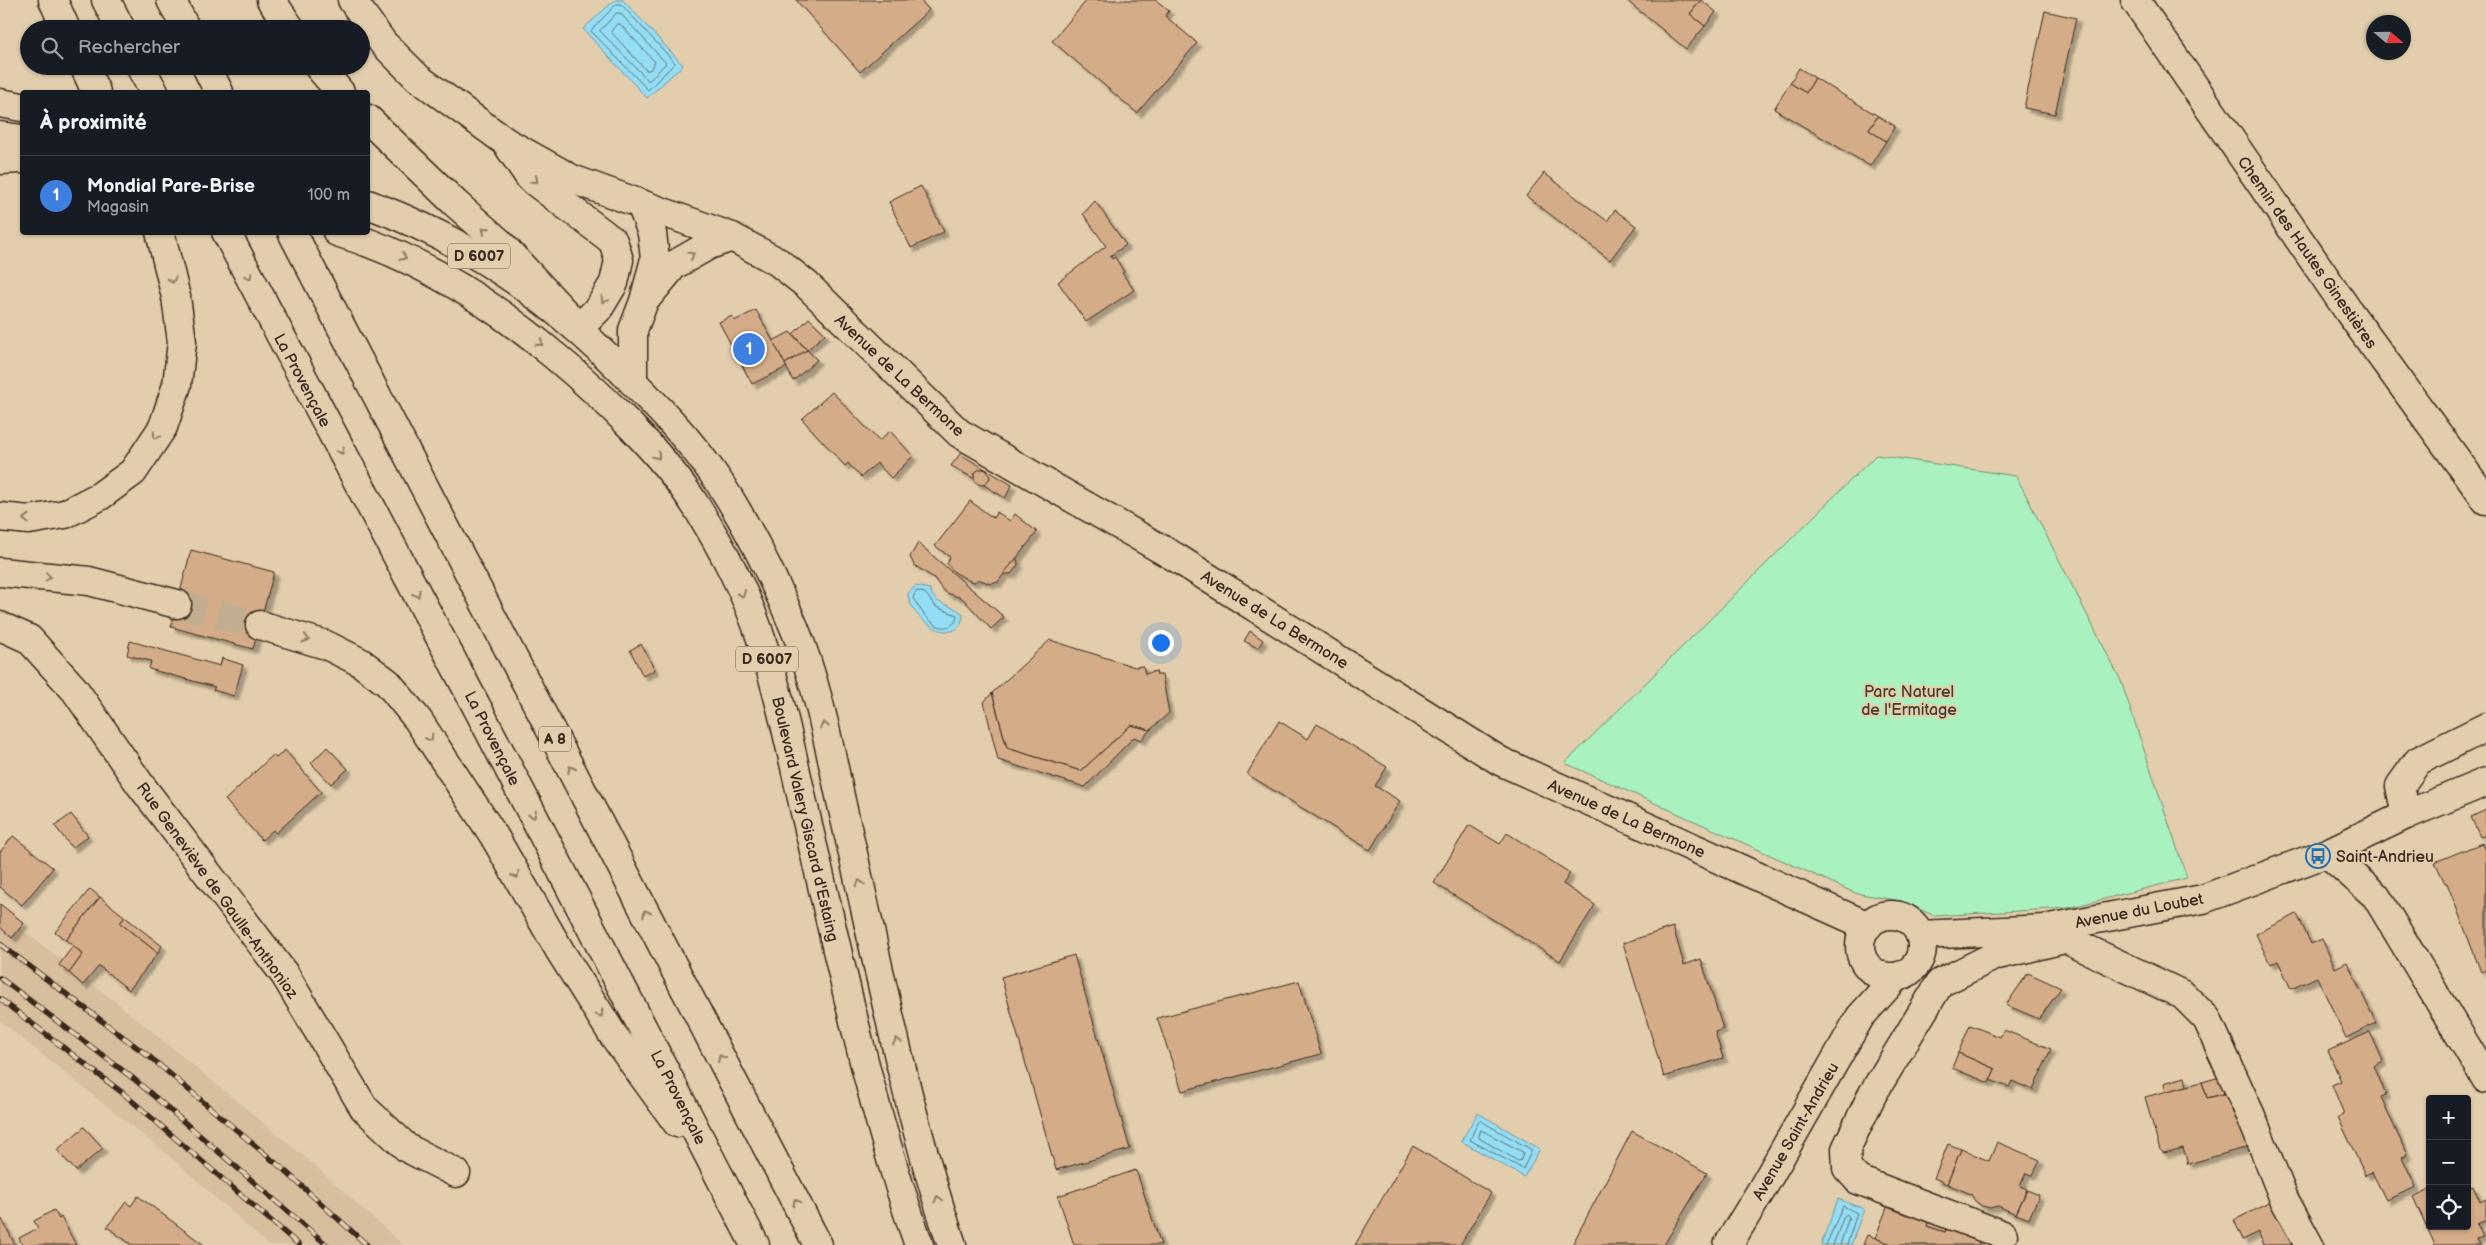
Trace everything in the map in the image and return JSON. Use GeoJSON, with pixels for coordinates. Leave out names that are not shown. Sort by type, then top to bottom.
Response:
{"type":"FeatureCollection","features":[{"type":"Feature","properties":{"kind":"main road"},"geometry":{"type":"LineString","coordinates":[[53,0],[62,20]]}},
{"type":"Feature","properties":{"kind":"main road"},"geometry":{"type":"LineString","coordinates":[[106,0],[116,20]]}},
{"type":"Feature","properties":{"kind":"main road"},"geometry":{"type":"LineString","coordinates":[[171,0],[181,20]]}},
{"type":"Feature","properties":{"kind":"main road"},"geometry":{"type":"LineString","coordinates":[[271,0],[285,20]]}},
{"type":"Feature","properties":{"kind":"main road"},"geometry":{"type":"LineString","coordinates":[[352,0],[366,20]]}},
{"type":"Feature","properties":{"kind":"main road","name":"Chemin des Hautes Ginestières"},"geometry":{"type":"LineString","coordinates":[[2135,0],[2348,312],[2486,500]]}},
{"type":"Feature","properties":{"kind":"main road"},"geometry":{"type":"LineString","coordinates":[[370,25],[383,43],[418,78],[506,142],[530,178],[613,241],[619,260],[614,283],[599,308],[579,328],[499,242],[370,121]]}},
{"type":"Feature","properties":{"kind":"main road"},"geometry":{"type":"LineString","coordinates":[[88,75],[95,90]]}},
{"type":"Feature","properties":{"kind":"main road"},"geometry":{"type":"LineString","coordinates":[[145,75],[153,90]]}},
{"type":"Feature","properties":{"kind":"main road"},"geometry":{"type":"LineString","coordinates":[[210,75],[218,90]]}},
{"type":"Feature","properties":{"kind":"main road"},"geometry":{"type":"LineString","coordinates":[[326,75],[338,90]]}},
{"type":"Feature","properties":{"kind":"main road"},"geometry":{"type":"LineString","coordinates":[[0,102],[20,107]]}},
{"type":"Feature","properties":{"kind":"main road"},"geometry":{"type":"LineString","coordinates":[[0,136],[20,139]]}},
{"type":"Feature","properties":{"kind":"main road","name":"Avenue de La Bermone"},"geometry":{"type":"LineString","coordinates":[[506,142],[572,179],[732,237],[778,262],[807,285],[959,433],[1175,557],[1500,761],[1868,926]]}},
{"type":"Feature","properties":{"kind":"main road"},"geometry":{"type":"LineString","coordinates":[[0,160],[20,159]]}},
{"type":"Feature","properties":{"kind":"main road"},"geometry":{"type":"LineString","coordinates":[[633,382],[633,330],[644,300],[655,259],[652,233],[641,204]]}},
{"type":"Feature","properties":{"kind":"main road","name":"D 6007"},"geometry":{"type":"LineString","coordinates":[[370,205],[404,217],[455,242],[509,275],[579,328],[676,427],[718,481],[762,557],[795,630],[820,706],[913,1110],[952,1245]]}},
{"type":"Feature","properties":{"kind":"main road"},"geometry":{"type":"LineString","coordinates":[[0,517],[29,520],[65,514],[100,496],[133,472],[163,427],[177,385],[182,342],[176,297],[161,235]]}},
{"type":"Feature","properties":{"kind":"main road","name":"La Provençale"},"geometry":{"type":"LineString","coordinates":[[228,235],[490,731],[755,1245]]}},
{"type":"Feature","properties":{"kind":"main road","name":"A 8"},"geometry":{"type":"LineString","coordinates":[[294,235],[818,1245]]}},
{"type":"Feature","properties":{"kind":"main road","name":"Boulevard Valery Giscard d'Estaing"},"geometry":{"type":"LineString","coordinates":[[348,236],[405,258],[460,286],[515,322],[570,369],[616,412],[652,450],[694,504],[731,569],[760,636],[783,712],[837,952],[877,1112],[919,1245]]}},
{"type":"Feature","properties":{"kind":"main road"},"geometry":{"type":"LineString","coordinates":[[644,300],[674,265],[709,245],[732,237]]}},
{"type":"Feature","properties":{"kind":"main road"},"geometry":{"type":"LineString","coordinates":[[0,572],[89,581],[177,604]]}},
{"type":"Feature","properties":{"kind":"main road"},"geometry":{"type":"LineString","coordinates":[[260,625],[326,645],[360,662],[388,683],[418,720],[494,836],[560,951],[613,1035],[732,1199]]}},
{"type":"Feature","properties":{"kind":"main road","name":"Rue Geneviève de Gaulle-Anthonioz"},"geometry":{"type":"LineString","coordinates":[[0,626],[29,639],[75,690],[139,783],[285,975],[364,1108],[407,1148],[456,1173]]}},
{"type":"Feature","properties":{"kind":"main road"},"geometry":{"type":"LineString","coordinates":[[2406,816],[2400,786],[2418,761],[2486,727]]}},
{"type":"Feature","properties":{"kind":"main road","name":"Avenue du Loubet"},"geometry":{"type":"LineString","coordinates":[[1920,935],[2054,934],[2203,899],[2328,852],[2486,782]]}},
{"type":"Feature","properties":{"kind":"main road"},"geometry":{"type":"LineString","coordinates":[[2328,852],[2376,896],[2486,1078]]}},
{"type":"Feature","properties":{"kind":"main road"},"geometry":{"type":"LineString","coordinates":[[1883,916],[1902,916],[1916,927],[1920,935],[1922,953],[1918,962],[1913,969],[1896,977],[1879,974],[1864,960],[1860,943],[1868,926],[1883,916]]}},
{"type":"Feature","properties":{"kind":"main road"},"geometry":{"type":"LineString","coordinates":[[2002,1235],[1858,1180],[1847,1168],[1846,1150],[1872,1095],[1940,982],[1994,956],[2054,934],[2183,995],[2207,1020],[2251,1116],[2284,1199],[2309,1245]]}},
{"type":"Feature","properties":{"kind":"main road","name":"Avenue Saint-Andrieu"},"geometry":{"type":"LineString","coordinates":[[1860,1016],[1865,981],[1864,960]]}},
{"type":"Feature","properties":{"kind":"main road","name":"Avenue Saint-Andrieu"},"geometry":{"type":"LineString","coordinates":[[1728,1245],[1860,1016],[1896,977]]}},
{"type":"Feature","properties":{"kind":"shaded area"},"geometry":{"type":"Polygon","coordinates":[[[0,912],[127,1011],[313,1164],[403,1245],[268,1245],[173,1159],[0,1021],[0,912]]]}},
{"type":"Feature","properties":{"kind":"green space","name":"Parc Naturel de l'Ermitage"},"geometry":{"type":"Polygon","coordinates":[[[1876,455],[2016,476],[2121,681],[2187,878],[2068,908],[1935,916],[1901,901],[1855,893],[1565,763],[1876,455]]]}},
{"type":"Feature","properties":{"kind":"water"},"geometry":{"type":"Polygon","coordinates":[[[615,0],[623,0],[683,65],[647,98],[583,29],[615,0]]]}},
{"type":"Feature","properties":{"kind":"water"},"geometry":{"type":"Polygon","coordinates":[[[916,586],[930,589],[935,599],[963,614],[960,625],[954,630],[945,631],[925,622],[910,603],[908,593],[916,586]]]}},
{"type":"Feature","properties":{"kind":"water"},"geometry":{"type":"Polygon","coordinates":[[[1478,1113],[1540,1149],[1524,1177],[1461,1141],[1478,1113]]]}},
{"type":"Feature","properties":{"kind":"water"},"geometry":{"type":"Polygon","coordinates":[[[1838,1199],[1864,1209],[1851,1245],[1821,1245],[1838,1199]]]}},
{"type":"Feature","properties":{"kind":"building"},"geometry":{"type":"Polygon","coordinates":[[[796,0],[920,0],[929,10],[860,72],[796,0]]]}},
{"type":"Feature","properties":{"kind":"building"},"geometry":{"type":"Polygon","coordinates":[[[1087,0],[1156,0],[1169,11],[1165,16],[1197,43],[1137,113],[1052,41],[1087,0]]]}},
{"type":"Feature","properties":{"kind":"building"},"geometry":{"type":"Polygon","coordinates":[[[1626,0],[1701,0],[1690,14],[1705,26],[1686,49],[1626,0]]]}},
{"type":"Feature","properties":{"kind":"building"},"geometry":{"type":"Polygon","coordinates":[[[1701,0],[1716,12],[1705,26],[1690,14],[1701,0]]]}},
{"type":"Feature","properties":{"kind":"building"},"geometry":{"type":"Polygon","coordinates":[[[2045,11],[2076,18],[2055,114],[2024,108],[2045,11]]]}},
{"type":"Feature","properties":{"kind":"building"},"geometry":{"type":"Polygon","coordinates":[[[1799,68],[1815,78],[1806,93],[1790,83],[1799,68]]]}},
{"type":"Feature","properties":{"kind":"building"},"geometry":{"type":"Polygon","coordinates":[[[1815,78],[1878,116],[1869,130],[1886,141],[1870,166],[1774,109],[1790,83],[1806,93],[1815,78]]]}},
{"type":"Feature","properties":{"kind":"building"},"geometry":{"type":"Polygon","coordinates":[[[1878,116],[1895,126],[1886,141],[1869,130],[1878,116]]]}},
{"type":"Feature","properties":{"kind":"building"},"geometry":{"type":"Polygon","coordinates":[[[1544,173],[1607,221],[1615,210],[1636,226],[1610,260],[1526,196],[1544,173]]]}},
{"type":"Feature","properties":{"kind":"building"},"geometry":{"type":"Polygon","coordinates":[[[921,186],[944,232],[911,248],[889,202],[921,186]]]}},
{"type":"Feature","properties":{"kind":"building"},"geometry":{"type":"Polygon","coordinates":[[[1095,201],[1126,245],[1110,256],[1112,259],[1115,257],[1124,272],[1122,273],[1134,290],[1086,322],[1058,282],[1106,246],[1083,214],[1095,201]]]}},
{"type":"Feature","properties":{"kind":"building"},"geometry":{"type":"Polygon","coordinates":[[[756,310],[787,367],[752,384],[719,322],[732,316],[734,321],[756,310]]]}},
{"type":"Feature","properties":{"kind":"building"},"geometry":{"type":"Polygon","coordinates":[[[809,318],[825,334],[807,350],[793,334],[809,318]]]}},
{"type":"Feature","properties":{"kind":"building"},"geometry":{"type":"Polygon","coordinates":[[[790,332],[807,350],[785,364],[773,341],[790,332]]]}},
{"type":"Feature","properties":{"kind":"building"},"geometry":{"type":"Polygon","coordinates":[[[807,350],[817,360],[793,381],[785,364],[807,350]]]}},
{"type":"Feature","properties":{"kind":"building"},"geometry":{"type":"Polygon","coordinates":[[[832,392],[879,441],[890,431],[913,456],[891,478],[877,463],[861,477],[848,463],[845,466],[802,419],[832,392]]]}},
{"type":"Feature","properties":{"kind":"building"},"geometry":{"type":"Polygon","coordinates":[[[960,454],[987,471],[977,471],[975,479],[951,466],[960,454]]]}},
{"type":"Feature","properties":{"kind":"building"},"geometry":{"type":"Polygon","coordinates":[[[982,469],[990,477],[982,485],[974,477],[982,469]]]}},
{"type":"Feature","properties":{"kind":"building"},"geometry":{"type":"Polygon","coordinates":[[[987,470],[1012,485],[1005,498],[984,485],[990,478],[987,470]]]}},
{"type":"Feature","properties":{"kind":"building"},"geometry":{"type":"Polygon","coordinates":[[[970,501],[993,518],[997,512],[1010,521],[1015,514],[1037,532],[997,583],[991,584],[978,579],[975,582],[970,581],[954,572],[947,564],[950,557],[935,546],[970,501]]]}},
{"type":"Feature","properties":{"kind":"building"},"geometry":{"type":"Polygon","coordinates":[[[918,543],[1004,617],[991,629],[962,598],[947,593],[934,578],[914,565],[910,557],[918,543]]]}},
{"type":"Feature","properties":{"kind":"building"},"geometry":{"type":"Polygon","coordinates":[[[191,550],[274,572],[253,649],[171,627],[191,550]]]}},
{"type":"Feature","properties":{"kind":"building"},"geometry":{"type":"Polygon","coordinates":[[[1017,558],[1018,565],[1011,574],[1003,574],[1017,558]]]}},
{"type":"Feature","properties":{"kind":"building"},"geometry":{"type":"Polygon","coordinates":[[[1250,631],[1263,640],[1258,648],[1244,641],[1250,631]]]}},
{"type":"Feature","properties":{"kind":"building"},"geometry":{"type":"Polygon","coordinates":[[[1050,640],[1135,667],[1143,666],[1145,674],[1156,671],[1157,675],[1162,675],[1169,713],[1150,730],[1131,725],[1081,771],[1007,748],[992,693],[1050,640]]]}},
{"type":"Feature","properties":{"kind":"building"},"geometry":{"type":"Polygon","coordinates":[[[130,641],[220,666],[222,658],[243,665],[234,696],[213,690],[215,687],[149,669],[151,661],[127,655],[130,641]]]}},
{"type":"Feature","properties":{"kind":"building"},"geometry":{"type":"Polygon","coordinates":[[[641,644],[655,670],[643,676],[630,650],[641,644]]]}},
{"type":"Feature","properties":{"kind":"building"},"geometry":{"type":"Polygon","coordinates":[[[992,693],[1007,748],[1081,771],[1131,725],[1150,730],[1141,740],[1134,737],[1085,787],[998,760],[984,702],[992,693]]]}},
{"type":"Feature","properties":{"kind":"building"},"geometry":{"type":"Polygon","coordinates":[[[1279,721],[1308,739],[1317,724],[1387,767],[1375,786],[1400,801],[1370,850],[1247,774],[1279,721]]]}},
{"type":"Feature","properties":{"kind":"building"},"geometry":{"type":"Polygon","coordinates":[[[327,747],[348,769],[331,784],[311,763],[327,747]]]}},
{"type":"Feature","properties":{"kind":"building"},"geometry":{"type":"Polygon","coordinates":[[[285,750],[321,792],[276,833],[273,830],[262,840],[225,800],[273,755],[276,758],[285,750]]]}},
{"type":"Feature","properties":{"kind":"building"},"geometry":{"type":"Polygon","coordinates":[[[2486,810],[2486,835],[2480,837],[2471,817],[2486,810]]]}},
{"type":"Feature","properties":{"kind":"building"},"geometry":{"type":"Polygon","coordinates":[[[71,814],[88,836],[72,848],[55,826],[71,814]]]}},
{"type":"Feature","properties":{"kind":"building"},"geometry":{"type":"Polygon","coordinates":[[[1469,825],[1500,844],[1507,833],[1570,873],[1563,884],[1595,905],[1560,961],[1434,883],[1469,825]]]}},
{"type":"Feature","properties":{"kind":"building"},"geometry":{"type":"Polygon","coordinates":[[[13,836],[53,868],[22,905],[0,887],[0,852],[13,836]]]}},
{"type":"Feature","properties":{"kind":"building"},"geometry":{"type":"Polygon","coordinates":[[[2482,843],[2486,854],[2486,970],[2481,972],[2447,883],[2445,883],[2435,862],[2482,843]]]}},
{"type":"Feature","properties":{"kind":"building"},"geometry":{"type":"Polygon","coordinates":[[[90,889],[100,897],[66,940],[55,932],[90,889]]]}},
{"type":"Feature","properties":{"kind":"building"},"geometry":{"type":"Polygon","coordinates":[[[100,897],[125,917],[120,923],[158,953],[129,990],[99,966],[83,985],[69,973],[83,954],[66,940],[100,897]]]}},
{"type":"Feature","properties":{"kind":"building"},"geometry":{"type":"Polygon","coordinates":[[[0,904],[24,923],[12,938],[0,927],[0,904]]]}},
{"type":"Feature","properties":{"kind":"building"},"geometry":{"type":"Polygon","coordinates":[[[2297,914],[2311,944],[2322,939],[2335,968],[2347,962],[2376,1023],[2346,1038],[2317,977],[2291,989],[2278,961],[2270,964],[2256,934],[2297,914]]]}},
{"type":"Feature","properties":{"kind":"building"},"geometry":{"type":"Polygon","coordinates":[[[125,917],[162,946],[158,953],[120,923],[125,917]]]}},
{"type":"Feature","properties":{"kind":"building"},"geometry":{"type":"Polygon","coordinates":[[[1673,927],[1684,965],[1701,959],[1723,1029],[1715,1032],[1723,1058],[1664,1077],[1623,943],[1673,927]]]}},
{"type":"Feature","properties":{"kind":"building"},"geometry":{"type":"Polygon","coordinates":[[[73,946],[83,954],[69,973],[59,965],[73,946]]]}},
{"type":"Feature","properties":{"kind":"building"},"geometry":{"type":"Polygon","coordinates":[[[1074,955],[1130,1149],[1056,1170],[1001,977],[1074,955]]]}},
{"type":"Feature","properties":{"kind":"building"},"geometry":{"type":"Polygon","coordinates":[[[2028,973],[2061,988],[2039,1019],[2006,1005],[2028,973]]]}},
{"type":"Feature","properties":{"kind":"building"},"geometry":{"type":"Polygon","coordinates":[[[1299,981],[1321,1054],[1182,1091],[1157,1018],[1299,981]]]}},
{"type":"Feature","properties":{"kind":"building"},"geometry":{"type":"Polygon","coordinates":[[[1970,1025],[2000,1037],[2004,1030],[2051,1049],[2033,1090],[2012,1081],[2009,1087],[1990,1080],[1995,1069],[1958,1053],[1970,1025]]]}},
{"type":"Feature","properties":{"kind":"building"},"geometry":{"type":"Polygon","coordinates":[[[2370,1032],[2383,1061],[2374,1066],[2386,1095],[2381,1097],[2407,1155],[2402,1157],[2416,1187],[2386,1200],[2372,1172],[2365,1175],[2338,1117],[2344,1114],[2332,1085],[2341,1081],[2328,1051],[2370,1032]]]}},
{"type":"Feature","properties":{"kind":"building"},"geometry":{"type":"Polygon","coordinates":[[[1958,1053],[1995,1069],[1989,1083],[1952,1068],[1958,1053]]]}},
{"type":"Feature","properties":{"kind":"building"},"geometry":{"type":"Polygon","coordinates":[[[2185,1077],[2187,1086],[2166,1092],[2164,1083],[2185,1077]]]}},
{"type":"Feature","properties":{"kind":"building"},"geometry":{"type":"Polygon","coordinates":[[[2220,1077],[2224,1094],[2207,1098],[2202,1082],[2220,1077]]]}},
{"type":"Feature","properties":{"kind":"building"},"geometry":{"type":"Polygon","coordinates":[[[2202,1082],[2207,1098],[2224,1094],[2223,1089],[2229,1087],[2248,1147],[2188,1164],[2183,1148],[2164,1153],[2160,1150],[2145,1097],[2202,1082]]]}},
{"type":"Feature","properties":{"kind":"building"},"geometry":{"type":"Polygon","coordinates":[[[84,1127],[103,1148],[76,1171],[57,1150],[84,1127]]]}},
{"type":"Feature","properties":{"kind":"building"},"geometry":{"type":"Polygon","coordinates":[[[1632,1131],[1707,1173],[1664,1245],[1572,1245],[1632,1131]]]}},
{"type":"Feature","properties":{"kind":"building"},"geometry":{"type":"Polygon","coordinates":[[[1997,1142],[2040,1160],[2033,1175],[2026,1173],[2020,1186],[2027,1189],[2016,1214],[1998,1206],[1990,1208],[1982,1206],[1975,1201],[1971,1194],[1947,1184],[1961,1149],[1989,1161],[1997,1142]]]}},
{"type":"Feature","properties":{"kind":"building"},"geometry":{"type":"Polygon","coordinates":[[[1948,1144],[1961,1149],[1947,1184],[1934,1178],[1948,1144]]]}},
{"type":"Feature","properties":{"kind":"building"},"geometry":{"type":"Polygon","coordinates":[[[1413,1146],[1491,1193],[1460,1245],[1355,1245],[1413,1146]]]}},
{"type":"Feature","properties":{"kind":"building"},"geometry":{"type":"Polygon","coordinates":[[[1136,1170],[1161,1245],[1074,1245],[1058,1196],[1136,1170]]]}},
{"type":"Feature","properties":{"kind":"building"},"geometry":{"type":"Polygon","coordinates":[[[2473,1186],[2480,1202],[2486,1199],[2486,1220],[2477,1224],[2483,1237],[2476,1239],[2479,1245],[2435,1245],[2428,1230],[2471,1230],[2471,1187],[2473,1186]]]}},
{"type":"Feature","properties":{"kind":"building"},"geometry":{"type":"Polygon","coordinates":[[[2027,1190],[2039,1195],[2029,1219],[2016,1214],[2027,1190]]]}},
{"type":"Feature","properties":{"kind":"building"},"geometry":{"type":"Polygon","coordinates":[[[2426,1191],[2426,1225],[2413,1197],[2426,1191]]]}},
{"type":"Feature","properties":{"kind":"building"},"geometry":{"type":"Polygon","coordinates":[[[138,1196],[204,1245],[132,1245],[107,1227],[126,1202],[131,1206],[138,1196]]]}},
{"type":"Feature","properties":{"kind":"building"},"geometry":{"type":"Polygon","coordinates":[[[2276,1200],[2299,1245],[2264,1245],[2258,1232],[2243,1240],[2234,1220],[2276,1200]]]}},
{"type":"Feature","properties":{"kind":"building"},"geometry":{"type":"Polygon","coordinates":[[[1888,1205],[1929,1220],[1927,1226],[1945,1232],[1949,1222],[1982,1235],[1978,1245],[1894,1245],[1875,1238],[1888,1205]]]}},
{"type":"Feature","properties":{"kind":"building"},"geometry":{"type":"Polygon","coordinates":[[[54,1210],[59,1219],[61,1217],[76,1245],[22,1245],[19,1238],[38,1228],[34,1221],[54,1210]]]}},
{"type":"Feature","properties":{"kind":"building"},"geometry":{"type":"Polygon","coordinates":[[[2,1219],[15,1245],[0,1245],[0,1221],[2,1219]]]}},
{"type":"Feature","properties":{"kind":"building"},"geometry":{"type":"Polygon","coordinates":[[[1929,1220],[1947,1227],[1945,1232],[1927,1226],[1929,1220]]]}},
{"type":"Feature","properties":{"kind":"building"},"geometry":{"type":"Polygon","coordinates":[[[1867,1235],[1875,1238],[1894,1245],[1863,1245],[1867,1235]]]}},
{"type":"Feature","properties":{"kind":"tunnel"},"geometry":{"type":"LineString","coordinates":[[177,604],[260,625]]}},
{"type":"Feature","properties":{"kind":"railway"},"geometry":{"type":"LineString","coordinates":[[0,944],[151,1058],[284,1170],[367,1245]]}},
{"type":"Feature","properties":{"kind":"railway"},"geometry":{"type":"LineString","coordinates":[[0,978],[134,1079],[327,1245]]}},
{"type":"Feature","properties":{"kind":"railway"},"geometry":{"type":"LineString","coordinates":[[0,999],[124,1094],[299,1245]]}},
{"type":"Feature","properties":{"kind":"place","name":"Mondial Pare-Brise"},"geometry":{"type":"Point","coordinates":[749,349]}},
{"type":"Feature","properties":{"kind":"place","name":"Saint-Andrieu"},"geometry":{"type":"Point","coordinates":[2318,856]}}]}
